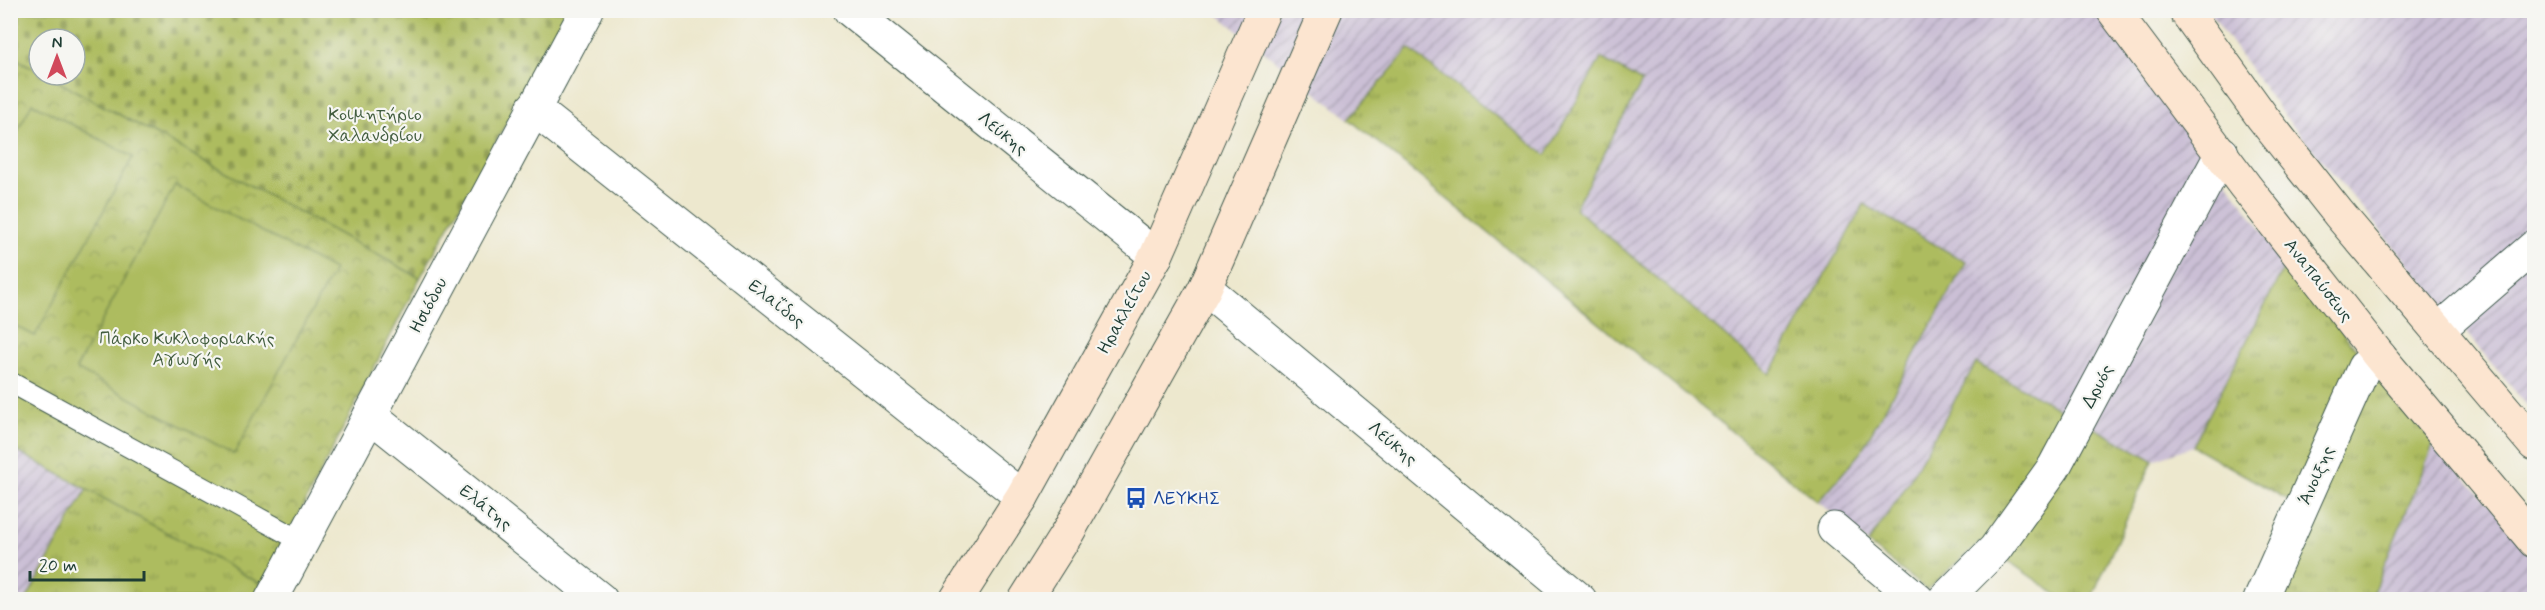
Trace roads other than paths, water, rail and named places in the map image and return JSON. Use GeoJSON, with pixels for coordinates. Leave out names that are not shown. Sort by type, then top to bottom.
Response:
{"type":"FeatureCollection","features":[{"type":"Feature","properties":{"kind":"main road","name":"Ηρακλείτου"},"geometry":{"type":"LineString","coordinates":[[956,600],[1022,497],[1156,256],[1264,10]]}},
{"type":"Feature","properties":{"kind":"main road"},"geometry":{"type":"LineString","coordinates":[[1025,600],[1068,532],[1205,288],[1326,10]]}},
{"type":"Feature","properties":{"kind":"main road","name":"Αναπαύσεως"},"geometry":{"type":"LineString","coordinates":[[2113,10],[2380,357],[2535,541]]}},
{"type":"Feature","properties":{"kind":"main road"},"geometry":{"type":"LineString","coordinates":[[2186,10],[2263,118],[2338,214],[2535,444]]}},
{"type":"Feature","properties":{"kind":"street","name":"Ησιόδου"},"geometry":{"type":"LineString","coordinates":[[271,600],[587,10]]}},
{"type":"Feature","properties":{"kind":"street","name":"Λεύκης"},"geometry":{"type":"LineString","coordinates":[[850,10],[1156,256]]}},
{"type":"Feature","properties":{"kind":"street","name":"Ελαΐδος"},"geometry":{"type":"LineString","coordinates":[[533,108],[1022,497]]}},
{"type":"Feature","properties":{"kind":"street","name":"Δρυός"},"geometry":{"type":"LineString","coordinates":[[1944,600],[1995,549],[2054,467],[2222,153]]}},
{"type":"Feature","properties":{"kind":"street"},"geometry":{"type":"LineString","coordinates":[[2438,330],[2535,248]]}},
{"type":"Feature","properties":{"kind":"street","name":"Λεύκης"},"geometry":{"type":"LineString","coordinates":[[1205,288],[1580,600]]}},
{"type":"Feature","properties":{"kind":"street","name":"Άνοιξης"},"geometry":{"type":"LineString","coordinates":[[2260,600],[2364,368],[2380,357]]}},
{"type":"Feature","properties":{"kind":"street","name":"Ελάτης"},"geometry":{"type":"LineString","coordinates":[[370,415],[601,600]]}},
{"type":"Feature","properties":{"kind":"street"},"geometry":{"type":"LineString","coordinates":[[1834,529],[1918,600]]}},
{"type":"Feature","properties":{"kind":"lane"},"geometry":{"type":"LineString","coordinates":[[10,382],[301,541]]}},
{"type":"Feature","properties":{"kind":"place","name":"ΛΕΥΚΗΣ"},"geometry":{"type":"Point","coordinates":[1136,498]}},
{"type":"Feature","properties":{"kind":"park label","name":"Κοιμητήριο Χαλανδρίου"},"geometry":{"type":"Point","coordinates":[375,124]}},
{"type":"Feature","properties":{"kind":"park label","name":"Πάρκο Κυκλοφοριακής Αγωγής"},"geometry":{"type":"Point","coordinates":[187,348]}}]}
